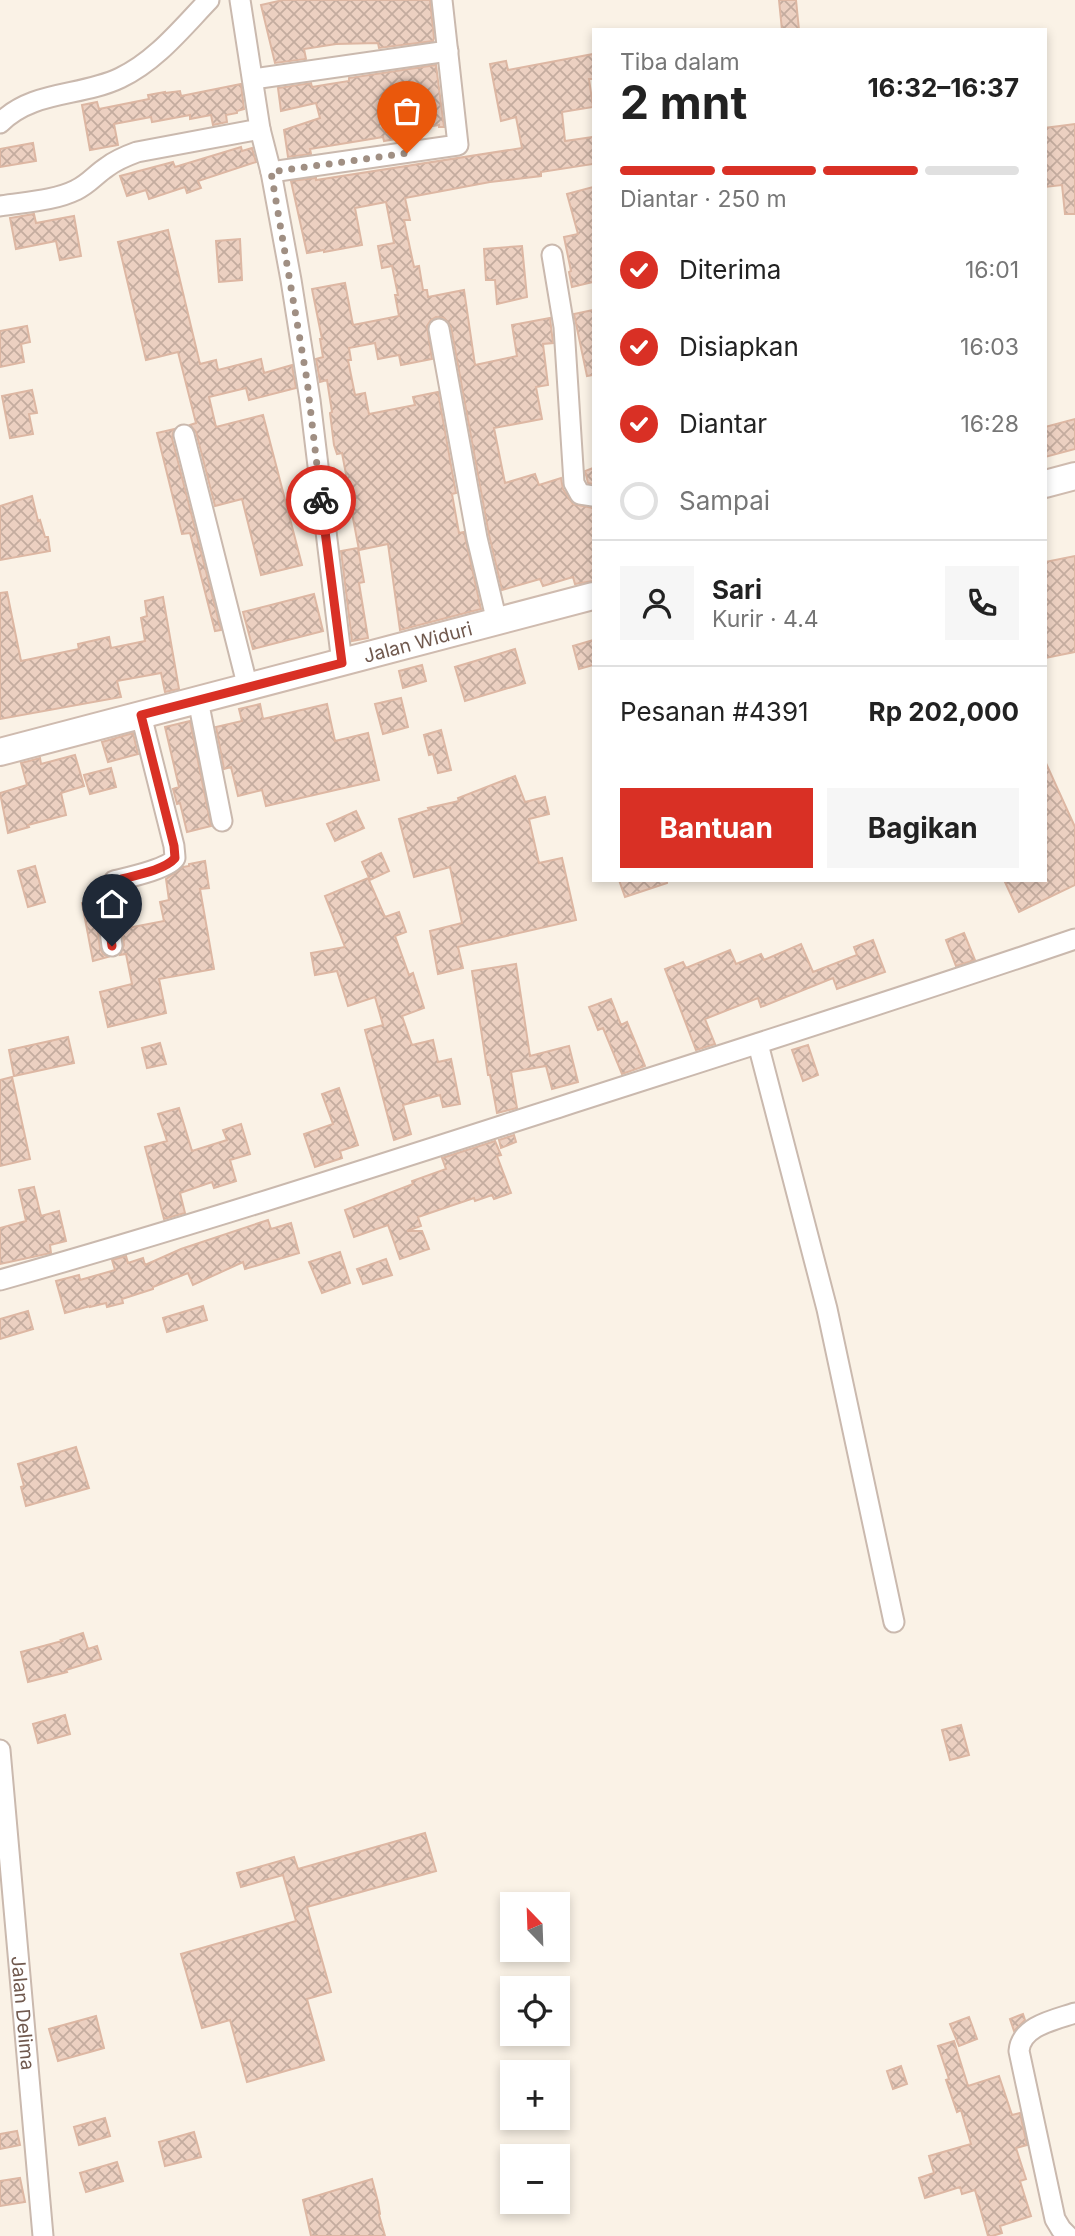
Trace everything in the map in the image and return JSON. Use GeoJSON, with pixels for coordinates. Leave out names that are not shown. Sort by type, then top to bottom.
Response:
{"type":"FeatureCollection","features":[{"type":"Feature","properties":{"kind":"main road"},"geometry":{"type":"LineString","coordinates":[[1047,483],[1075,476]]}},
{"type":"Feature","properties":{"kind":"main road","name":"Jalan Widuri"},"geometry":{"type":"LineString","coordinates":[[0,752],[592,596]]}},
{"type":"Feature","properties":{"kind":"street"},"geometry":{"type":"LineString","coordinates":[[0,123],[38,99],[102,85],[138,67],[156,55],[209,0]]}},
{"type":"Feature","properties":{"kind":"street"},"geometry":{"type":"LineString","coordinates":[[271,172],[458,145],[442,0]]}},
{"type":"Feature","properties":{"kind":"street"},"geometry":{"type":"LineString","coordinates":[[243,1],[260,129],[271,172],[309,390],[342,663]]}},
{"type":"Feature","properties":{"kind":"street"},"geometry":{"type":"LineString","coordinates":[[253,79],[448,51]]}},
{"type":"Feature","properties":{"kind":"street"},"geometry":{"type":"LineString","coordinates":[[0,206],[63,196],[95,178],[105,168],[137,152],[260,129]]}},
{"type":"Feature","properties":{"kind":"street"},"geometry":{"type":"LineString","coordinates":[[552,255],[564,327],[574,483],[580,494],[592,496]]}},
{"type":"Feature","properties":{"kind":"street"},"geometry":{"type":"LineString","coordinates":[[439,329],[477,538],[497,622]]}},
{"type":"Feature","properties":{"kind":"street"},"geometry":{"type":"LineString","coordinates":[[184,435],[248,688]]}},
{"type":"Feature","properties":{"kind":"street"},"geometry":{"type":"LineString","coordinates":[[198,700],[222,821]]}},
{"type":"Feature","properties":{"kind":"street"},"geometry":{"type":"LineString","coordinates":[[112,946],[104,893],[108,886],[114,881],[162,867],[175,858],[141,715]]}},
{"type":"Feature","properties":{"kind":"street"},"geometry":{"type":"LineString","coordinates":[[0,1280],[140,1241],[758,1044],[1075,939]]}},
{"type":"Feature","properties":{"kind":"street"},"geometry":{"type":"LineString","coordinates":[[758,1044],[827,1309],[894,1622]]}},
{"type":"Feature","properties":{"kind":"street","name":"Jalan Delima"},"geometry":{"type":"LineString","coordinates":[[0,1750],[43,2236]]}},
{"type":"Feature","properties":{"kind":"street"},"geometry":{"type":"LineString","coordinates":[[1068,2236],[1060,2230],[1055,2218],[1018,2051],[1020,2042],[1031,2031],[1075,2013]]}},
{"type":"Feature","properties":{"kind":"building"},"geometry":{"type":"Polygon","coordinates":[[[283,0],[430,0],[434,38],[433,41],[379,48],[378,43],[336,44],[304,49],[306,59],[275,63],[261,5],[283,0]]]}},
{"type":"Feature","properties":{"kind":"building"},"geometry":{"type":"Polygon","coordinates":[[[779,0],[796,0],[799,28],[782,28],[779,0]]]}},
{"type":"Feature","properties":{"kind":"building"},"geometry":{"type":"Polygon","coordinates":[[[592,54],[592,79],[589,79],[592,107],[562,112],[565,141],[592,137],[592,164],[541,172],[541,176],[490,182],[405,198],[410,220],[404,220],[414,267],[419,266],[423,290],[427,290],[428,297],[464,290],[475,365],[517,356],[512,325],[550,318],[553,343],[543,344],[548,385],[536,387],[542,419],[494,428],[505,483],[535,474],[539,485],[561,478],[563,489],[573,504],[592,508],[592,581],[575,584],[573,577],[543,586],[540,579],[502,590],[489,535],[451,327],[444,318],[436,317],[427,326],[432,359],[401,365],[399,355],[378,359],[375,343],[349,348],[351,360],[348,360],[355,395],[365,393],[369,414],[415,405],[413,397],[438,392],[456,493],[452,494],[459,533],[464,532],[481,609],[400,630],[388,544],[359,550],[352,513],[346,514],[342,492],[349,490],[342,453],[337,454],[334,445],[327,380],[320,382],[316,359],[323,357],[322,339],[312,289],[345,283],[353,325],[399,316],[392,266],[382,268],[378,246],[394,243],[386,202],[355,208],[362,245],[307,253],[291,181],[316,180],[522,148],[516,117],[501,121],[490,64],[506,61],[508,70],[592,54]]]}},
{"type":"Feature","properties":{"kind":"building"},"geometry":{"type":"Polygon","coordinates":[[[436,65],[444,127],[439,125],[401,131],[402,138],[384,141],[383,137],[310,149],[311,154],[288,157],[284,130],[320,118],[316,103],[281,111],[278,88],[311,83],[312,87],[349,81],[349,78],[436,65]]]}},
{"type":"Feature","properties":{"kind":"building"},"geometry":{"type":"Polygon","coordinates":[[[241,84],[244,109],[226,115],[227,122],[213,125],[211,115],[190,119],[190,115],[152,122],[151,117],[114,124],[118,145],[90,150],[82,105],[97,102],[99,109],[149,99],[148,95],[165,92],[180,91],[181,96],[241,84]]]}},
{"type":"Feature","properties":{"kind":"building"},"geometry":{"type":"Polygon","coordinates":[[[1075,124],[1075,214],[1065,214],[1062,185],[1047,187],[1047,128],[1075,124]]]}},
{"type":"Feature","properties":{"kind":"building"},"geometry":{"type":"Polygon","coordinates":[[[33,143],[36,161],[0,167],[0,149],[33,143]]]}},
{"type":"Feature","properties":{"kind":"building"},"geometry":{"type":"Polygon","coordinates":[[[241,147],[242,151],[252,148],[256,162],[198,181],[201,188],[187,193],[185,187],[149,199],[146,190],[127,196],[120,176],[173,162],[175,167],[241,147]]]}},
{"type":"Feature","properties":{"kind":"building"},"geometry":{"type":"Polygon","coordinates":[[[592,187],[592,282],[572,287],[564,237],[578,234],[567,194],[592,187]]]}},
{"type":"Feature","properties":{"kind":"building"},"geometry":{"type":"Polygon","coordinates":[[[34,214],[36,223],[74,216],[81,256],[60,260],[56,241],[16,249],[10,218],[34,214]]]}},
{"type":"Feature","properties":{"kind":"building"},"geometry":{"type":"Polygon","coordinates":[[[168,230],[200,364],[216,360],[218,370],[261,359],[264,373],[292,365],[296,388],[249,400],[246,388],[209,397],[216,427],[263,415],[302,565],[261,575],[242,499],[215,506],[196,432],[190,425],[196,423],[178,352],[146,360],[118,242],[168,230]]]}},
{"type":"Feature","properties":{"kind":"building"},"geometry":{"type":"Polygon","coordinates":[[[240,239],[242,280],[219,282],[216,241],[240,239]]]}},
{"type":"Feature","properties":{"kind":"building"},"geometry":{"type":"Polygon","coordinates":[[[522,246],[527,297],[497,304],[495,280],[486,280],[484,249],[522,246]]]}},
{"type":"Feature","properties":{"kind":"building"},"geometry":{"type":"Polygon","coordinates":[[[592,310],[592,375],[587,376],[574,314],[592,310]]]}},
{"type":"Feature","properties":{"kind":"building"},"geometry":{"type":"Polygon","coordinates":[[[27,326],[30,342],[21,344],[24,362],[0,367],[0,331],[27,326]]]}},
{"type":"Feature","properties":{"kind":"building"},"geometry":{"type":"Polygon","coordinates":[[[32,390],[37,413],[29,414],[33,434],[10,438],[2,396],[32,390]]]}},
{"type":"Feature","properties":{"kind":"building"},"geometry":{"type":"Polygon","coordinates":[[[1075,419],[1075,449],[1047,456],[1047,426],[1075,419]]]}},
{"type":"Feature","properties":{"kind":"building"},"geometry":{"type":"Polygon","coordinates":[[[174,429],[172,438],[221,630],[215,631],[190,533],[182,534],[157,433],[174,429]]]}},
{"type":"Feature","properties":{"kind":"building"},"geometry":{"type":"Polygon","coordinates":[[[592,468],[592,484],[588,483],[585,471],[592,468]]]}},
{"type":"Feature","properties":{"kind":"building"},"geometry":{"type":"Polygon","coordinates":[[[32,496],[38,521],[40,520],[45,537],[48,537],[50,551],[0,560],[0,506],[32,496]]]}},
{"type":"Feature","properties":{"kind":"building"},"geometry":{"type":"Polygon","coordinates":[[[358,548],[364,582],[359,583],[368,638],[352,641],[341,551],[358,548]]]}},
{"type":"Feature","properties":{"kind":"building"},"geometry":{"type":"Polygon","coordinates":[[[1075,556],[1075,652],[1047,658],[1047,562],[1075,556]]]}},
{"type":"Feature","properties":{"kind":"building"},"geometry":{"type":"Polygon","coordinates":[[[7,592],[21,661],[79,649],[78,644],[109,637],[111,648],[145,641],[141,618],[147,616],[145,601],[163,597],[179,689],[165,692],[161,673],[117,681],[121,697],[0,719],[0,593],[7,592]]]}},
{"type":"Feature","properties":{"kind":"building"},"geometry":{"type":"Polygon","coordinates":[[[314,594],[323,631],[253,649],[243,612],[314,594]]]}},
{"type":"Feature","properties":{"kind":"building"},"geometry":{"type":"Polygon","coordinates":[[[592,640],[592,665],[579,669],[573,646],[592,640]]]}},
{"type":"Feature","properties":{"kind":"building"},"geometry":{"type":"Polygon","coordinates":[[[515,649],[525,683],[465,701],[455,667],[515,649]]]}},
{"type":"Feature","properties":{"kind":"building"},"geometry":{"type":"Polygon","coordinates":[[[422,665],[426,681],[403,688],[399,671],[422,665]]]}},
{"type":"Feature","properties":{"kind":"building"},"geometry":{"type":"Polygon","coordinates":[[[401,698],[408,727],[383,734],[375,704],[401,698]]]}},
{"type":"Feature","properties":{"kind":"building"},"geometry":{"type":"Polygon","coordinates":[[[260,704],[263,719],[327,704],[335,741],[368,733],[379,780],[266,806],[262,790],[238,796],[231,767],[224,769],[216,727],[242,721],[239,709],[260,704]]]}},
{"type":"Feature","properties":{"kind":"building"},"geometry":{"type":"Polygon","coordinates":[[[190,721],[211,826],[187,832],[180,803],[177,804],[173,789],[179,787],[165,727],[190,721]]]}},
{"type":"Feature","properties":{"kind":"building"},"geometry":{"type":"Polygon","coordinates":[[[441,730],[451,770],[438,773],[433,754],[429,755],[424,735],[441,730]]]}},
{"type":"Feature","properties":{"kind":"building"},"geometry":{"type":"Polygon","coordinates":[[[133,733],[138,754],[108,762],[102,742],[133,733]]]}},
{"type":"Feature","properties":{"kind":"building"},"geometry":{"type":"Polygon","coordinates":[[[75,755],[84,786],[61,793],[66,815],[8,833],[0,793],[27,785],[21,763],[40,758],[41,764],[75,755]]]}},
{"type":"Feature","properties":{"kind":"building"},"geometry":{"type":"Polygon","coordinates":[[[1047,765],[1075,827],[1075,885],[1019,912],[1005,882],[1047,882],[1047,765]]]}},
{"type":"Feature","properties":{"kind":"building"},"geometry":{"type":"Polygon","coordinates":[[[111,768],[116,787],[90,794],[84,775],[111,768]]]}},
{"type":"Feature","properties":{"kind":"building"},"geometry":{"type":"Polygon","coordinates":[[[515,776],[525,802],[545,797],[549,814],[529,819],[539,863],[562,858],[576,920],[458,947],[463,968],[438,974],[430,931],[462,923],[450,867],[414,877],[399,819],[429,810],[428,808],[459,801],[458,798],[515,776]]]}},
{"type":"Feature","properties":{"kind":"building"},"geometry":{"type":"Polygon","coordinates":[[[356,811],[364,828],[335,841],[327,824],[356,811]]]}},
{"type":"Feature","properties":{"kind":"building"},"geometry":{"type":"Polygon","coordinates":[[[381,853],[389,871],[370,880],[362,862],[381,853]]]}},
{"type":"Feature","properties":{"kind":"building"},"geometry":{"type":"Polygon","coordinates":[[[205,861],[209,888],[200,889],[214,969],[159,979],[166,1013],[108,1027],[100,992],[132,984],[126,954],[120,955],[124,945],[122,929],[164,921],[160,902],[169,900],[166,879],[189,864],[205,861]]]}},
{"type":"Feature","properties":{"kind":"building"},"geometry":{"type":"Polygon","coordinates":[[[35,866],[45,902],[28,907],[18,871],[35,866]]]}},
{"type":"Feature","properties":{"kind":"building"},"geometry":{"type":"Polygon","coordinates":[[[368,878],[385,917],[399,912],[406,932],[395,936],[409,975],[413,973],[424,1008],[402,1016],[412,1045],[433,1040],[438,1062],[451,1059],[460,1104],[443,1107],[440,1095],[403,1105],[411,1134],[394,1140],[365,1030],[383,1025],[375,997],[348,1006],[337,971],[315,975],[311,953],[345,947],[325,896],[368,878]]]}},
{"type":"Feature","properties":{"kind":"building"},"geometry":{"type":"Polygon","coordinates":[[[620,882],[667,882],[667,883],[625,897],[620,882]]]}},
{"type":"Feature","properties":{"kind":"building"},"geometry":{"type":"Polygon","coordinates":[[[94,901],[100,948],[108,957],[93,961],[82,903],[94,901]]]}},
{"type":"Feature","properties":{"kind":"building"},"geometry":{"type":"Polygon","coordinates":[[[964,933],[975,960],[956,966],[946,940],[964,933]]]}},
{"type":"Feature","properties":{"kind":"building"},"geometry":{"type":"Polygon","coordinates":[[[873,940],[885,972],[837,989],[833,978],[761,1007],[758,998],[705,1019],[715,1044],[696,1050],[665,969],[683,962],[686,968],[730,950],[736,964],[761,954],[764,960],[801,944],[813,972],[857,955],[854,947],[873,940]]]}},
{"type":"Feature","properties":{"kind":"building"},"geometry":{"type":"Polygon","coordinates":[[[516,964],[530,1056],[569,1046],[578,1082],[552,1089],[546,1066],[511,1072],[517,1108],[497,1113],[488,1075],[472,971],[516,964]]]}},
{"type":"Feature","properties":{"kind":"building"},"geometry":{"type":"Polygon","coordinates":[[[611,999],[621,1025],[627,1022],[645,1066],[622,1074],[603,1028],[598,1030],[589,1007],[611,999]]]}},
{"type":"Feature","properties":{"kind":"building"},"geometry":{"type":"Polygon","coordinates":[[[68,1037],[74,1063],[14,1076],[9,1050],[68,1037]]]}},
{"type":"Feature","properties":{"kind":"building"},"geometry":{"type":"Polygon","coordinates":[[[160,1043],[166,1064],[147,1068],[142,1048],[160,1043]]]}},
{"type":"Feature","properties":{"kind":"building"},"geometry":{"type":"Polygon","coordinates":[[[808,1045],[818,1075],[803,1081],[792,1050],[808,1045]]]}},
{"type":"Feature","properties":{"kind":"building"},"geometry":{"type":"Polygon","coordinates":[[[12,1077],[30,1159],[0,1166],[0,1080],[12,1077]]]}},
{"type":"Feature","properties":{"kind":"building"},"geometry":{"type":"Polygon","coordinates":[[[339,1088],[358,1145],[340,1151],[342,1158],[315,1167],[304,1134],[333,1124],[322,1094],[339,1088]]]}},
{"type":"Feature","properties":{"kind":"building"},"geometry":{"type":"Polygon","coordinates":[[[179,1108],[192,1151],[227,1140],[223,1130],[241,1124],[250,1154],[230,1160],[236,1181],[214,1188],[212,1182],[180,1193],[185,1213],[164,1219],[145,1147],[167,1141],[158,1114],[179,1108]]]}},
{"type":"Feature","properties":{"kind":"building"},"geometry":{"type":"Polygon","coordinates":[[[514,1135],[516,1142],[501,1148],[499,1140],[514,1135]]]}},
{"type":"Feature","properties":{"kind":"building"},"geometry":{"type":"Polygon","coordinates":[[[495,1141],[501,1155],[497,1156],[511,1193],[494,1199],[492,1195],[475,1201],[474,1198],[418,1217],[421,1226],[407,1231],[422,1231],[429,1249],[400,1259],[388,1225],[354,1237],[345,1210],[446,1169],[442,1158],[495,1141]]]}},
{"type":"Feature","properties":{"kind":"building"},"geometry":{"type":"Polygon","coordinates":[[[34,1187],[41,1216],[59,1211],[66,1241],[50,1245],[51,1253],[0,1264],[0,1228],[26,1221],[19,1190],[34,1187]]]}},
{"type":"Feature","properties":{"kind":"building"},"geometry":{"type":"Polygon","coordinates":[[[268,1220],[271,1229],[291,1223],[299,1253],[245,1269],[243,1262],[193,1285],[188,1273],[122,1299],[123,1303],[107,1307],[106,1303],[65,1313],[56,1281],[79,1275],[80,1280],[115,1270],[112,1260],[126,1256],[128,1263],[143,1258],[145,1265],[181,1249],[268,1220]]]}},
{"type":"Feature","properties":{"kind":"building"},"geometry":{"type":"Polygon","coordinates":[[[340,1252],[350,1283],[322,1293],[309,1262],[340,1252]]]}},
{"type":"Feature","properties":{"kind":"building"},"geometry":{"type":"Polygon","coordinates":[[[386,1259],[392,1275],[363,1284],[357,1269],[386,1259]]]}},
{"type":"Feature","properties":{"kind":"building"},"geometry":{"type":"Polygon","coordinates":[[[203,1306],[207,1320],[167,1332],[163,1318],[203,1306]]]}},
{"type":"Feature","properties":{"kind":"building"},"geometry":{"type":"Polygon","coordinates":[[[28,1311],[33,1329],[0,1339],[0,1319],[28,1311]]]}},
{"type":"Feature","properties":{"kind":"building"},"geometry":{"type":"Polygon","coordinates":[[[76,1447],[89,1488],[26,1506],[18,1464],[76,1447]]]}},
{"type":"Feature","properties":{"kind":"building"},"geometry":{"type":"Polygon","coordinates":[[[83,1633],[88,1649],[97,1646],[101,1659],[66,1670],[67,1672],[28,1682],[21,1652],[83,1633]]]}},
{"type":"Feature","properties":{"kind":"building"},"geometry":{"type":"Polygon","coordinates":[[[65,1715],[70,1734],[38,1743],[33,1724],[65,1715]]]}},
{"type":"Feature","properties":{"kind":"building"},"geometry":{"type":"Polygon","coordinates":[[[961,1725],[969,1755],[950,1760],[942,1730],[961,1725]]]}},
{"type":"Feature","properties":{"kind":"building"},"geometry":{"type":"Polygon","coordinates":[[[425,1833],[436,1871],[307,1907],[331,1992],[307,1999],[324,2060],[247,2082],[230,2020],[202,2028],[181,1954],[296,1921],[283,1875],[241,1887],[237,1873],[294,1857],[298,1869],[425,1833]]]}},
{"type":"Feature","properties":{"kind":"building"},"geometry":{"type":"Polygon","coordinates":[[[1023,2014],[1025,2020],[1014,2031],[1010,2019],[1023,2014]]]}},
{"type":"Feature","properties":{"kind":"building"},"geometry":{"type":"Polygon","coordinates":[[[96,2016],[104,2048],[58,2061],[49,2029],[96,2016]]]}},
{"type":"Feature","properties":{"kind":"building"},"geometry":{"type":"Polygon","coordinates":[[[969,2017],[977,2039],[959,2046],[950,2024],[969,2017]]]}},
{"type":"Feature","properties":{"kind":"building"},"geometry":{"type":"Polygon","coordinates":[[[954,2041],[968,2086],[999,2076],[1012,2115],[1020,2113],[1027,2145],[1016,2148],[1026,2179],[1020,2181],[1031,2216],[1000,2226],[1002,2233],[992,2236],[988,2236],[975,2190],[962,2194],[960,2187],[925,2198],[919,2178],[934,2173],[929,2156],[971,2144],[961,2110],[957,2112],[946,2080],[949,2079],[938,2046],[954,2041]]]}},
{"type":"Feature","properties":{"kind":"building"},"geometry":{"type":"Polygon","coordinates":[[[901,2066],[907,2084],[893,2089],[887,2071],[901,2066]]]}},
{"type":"Feature","properties":{"kind":"building"},"geometry":{"type":"Polygon","coordinates":[[[105,2118],[110,2136],[79,2145],[74,2127],[105,2118]]]}},
{"type":"Feature","properties":{"kind":"building"},"geometry":{"type":"Polygon","coordinates":[[[17,2131],[20,2145],[0,2149],[0,2134],[17,2131]]]}},
{"type":"Feature","properties":{"kind":"building"},"geometry":{"type":"Polygon","coordinates":[[[194,2132],[201,2157],[165,2166],[159,2142],[194,2132]]]}},
{"type":"Feature","properties":{"kind":"building"},"geometry":{"type":"Polygon","coordinates":[[[117,2162],[123,2181],[86,2192],[80,2173],[117,2162]]]}},
{"type":"Feature","properties":{"kind":"building"},"geometry":{"type":"Polygon","coordinates":[[[20,2178],[25,2202],[0,2206],[0,2181],[20,2178]]]}},
{"type":"Feature","properties":{"kind":"building"},"geometry":{"type":"Polygon","coordinates":[[[372,2179],[385,2236],[311,2236],[303,2200],[372,2179]]]}},
{"type":"Feature","properties":{"kind":"way so far"},"geometry":{"type":"LineString","coordinates":[[321,500],[307,380],[271,172],[407,153]]}},
{"type":"Feature","properties":{"kind":"route"},"geometry":{"type":"LineString","coordinates":[[112,946],[104,893],[108,886],[114,881],[162,867],[175,858],[141,715],[342,663],[321,500]]}}]}
